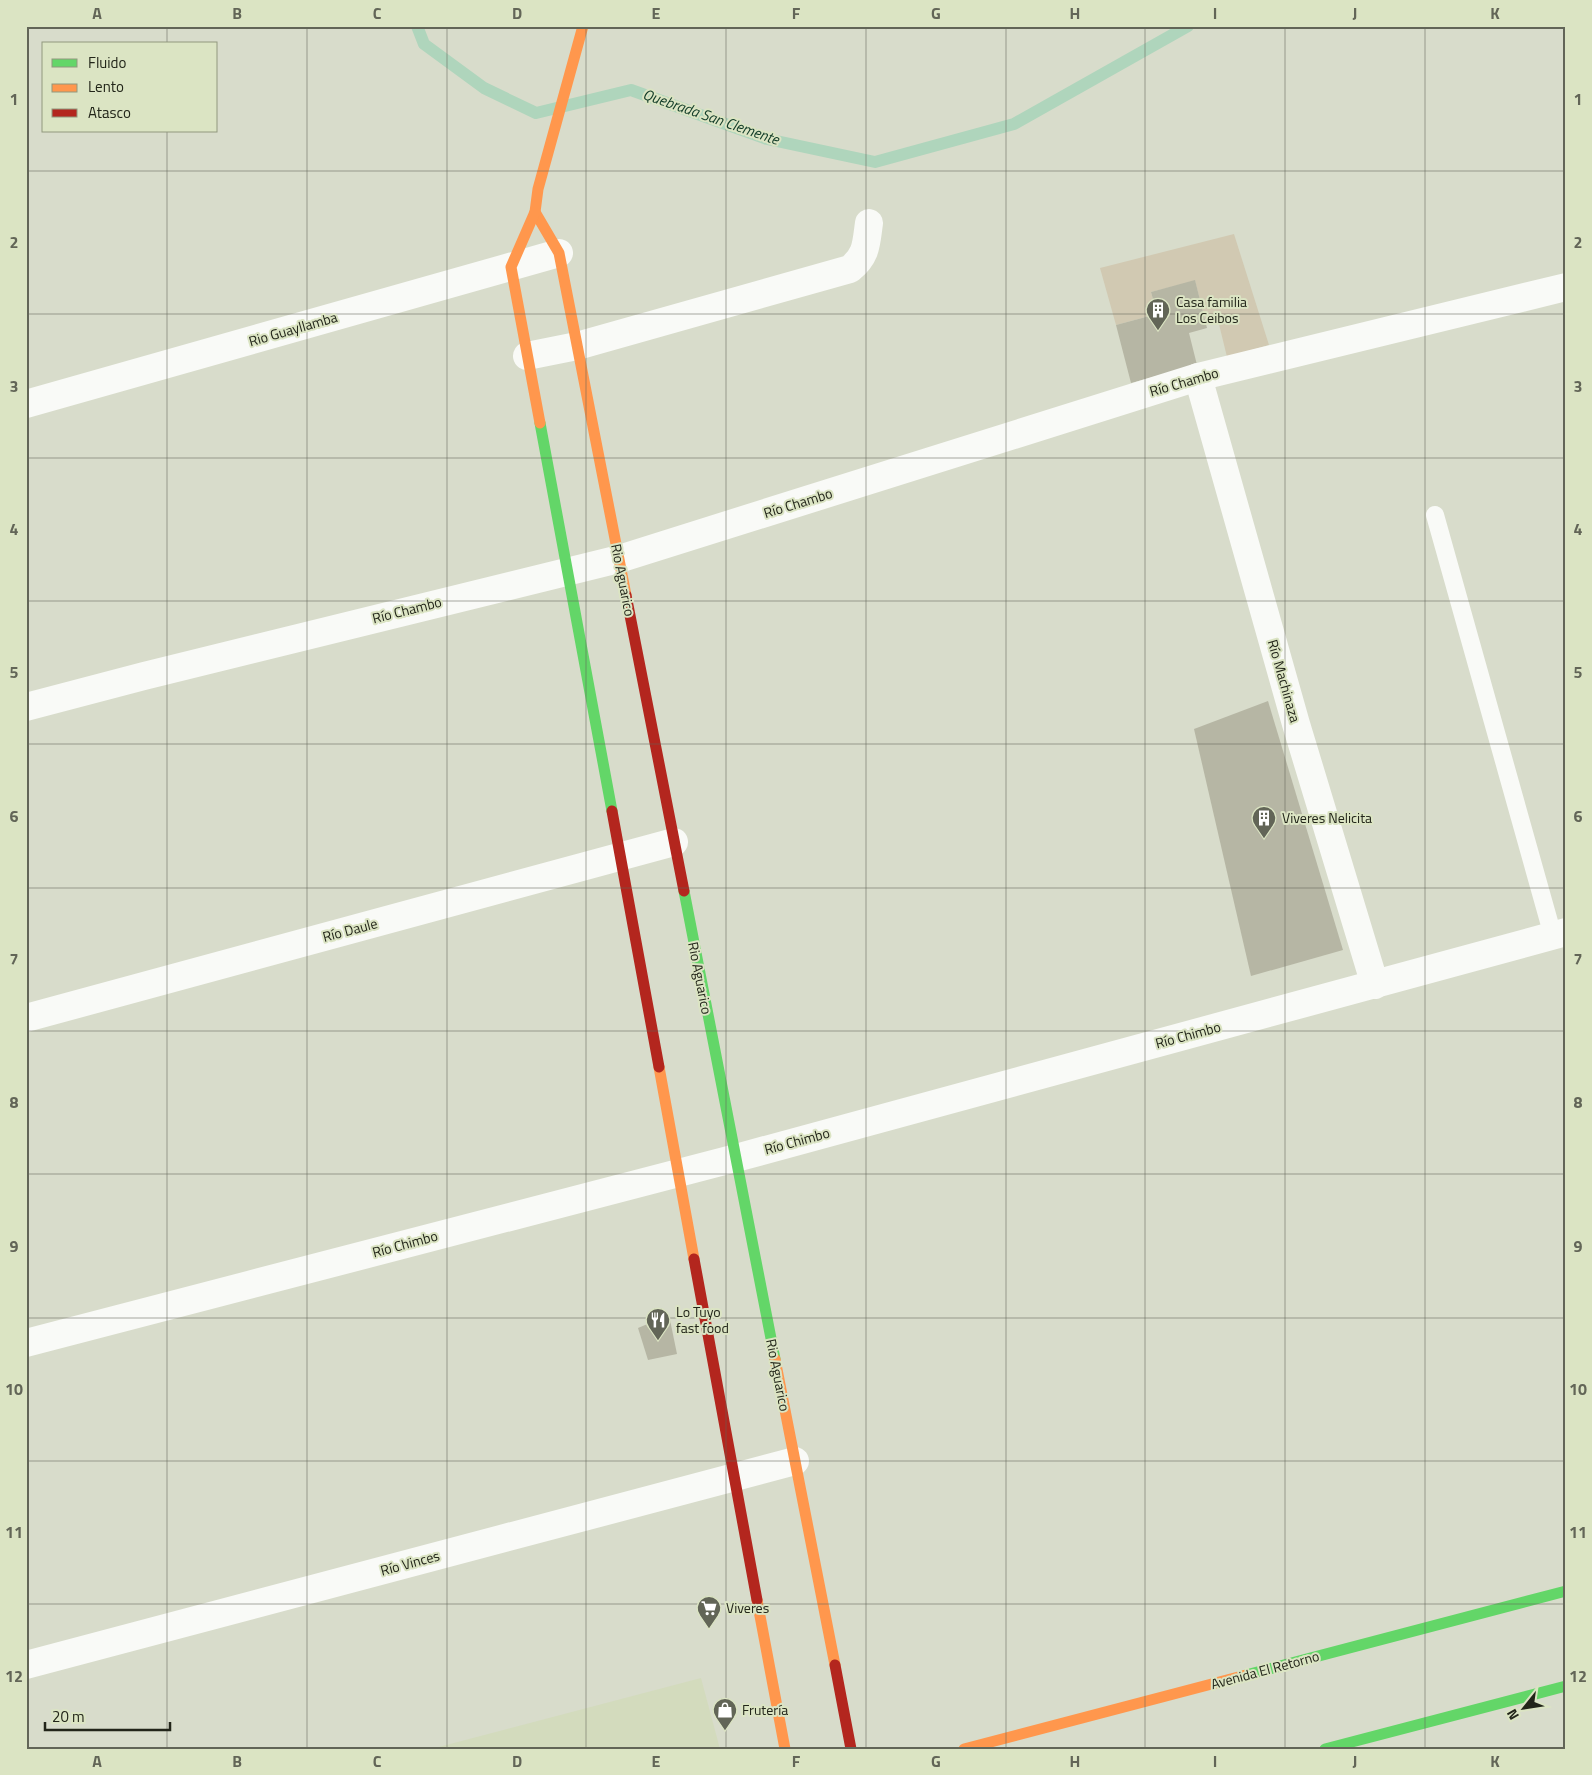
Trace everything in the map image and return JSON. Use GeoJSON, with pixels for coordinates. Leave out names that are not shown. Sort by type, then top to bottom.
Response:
{"type":"FeatureCollection","features":[{"type":"Feature","properties":{"kind":"main road"},"geometry":{"type":"LineString","coordinates":[[583,26],[538,189],[535,212],[511,267],[785,1749]]}},
{"type":"Feature","properties":{"kind":"main road","name":"Rio Aguarico"},"geometry":{"type":"LineString","coordinates":[[535,212],[559,254],[851,1749]]}},
{"type":"Feature","properties":{"kind":"main road","name":"Avenida El Retorno"},"geometry":{"type":"LineString","coordinates":[[964,1749],[1566,1591]]}},
{"type":"Feature","properties":{"kind":"main road"},"geometry":{"type":"LineString","coordinates":[[1325,1749],[1566,1686]]}},
{"type":"Feature","properties":{"kind":"street"},"geometry":{"type":"LineString","coordinates":[[527,356],[577,346],[850,269],[859,261],[865,251],[869,223]]}},
{"type":"Feature","properties":{"kind":"street","name":"Rio Guayllamba"},"geometry":{"type":"LineString","coordinates":[[26,404],[559,254]]}},
{"type":"Feature","properties":{"kind":"street","name":"Río Chambo"},"geometry":{"type":"LineString","coordinates":[[26,707],[144,676],[619,559],[1198,377],[1566,287]]}},
{"type":"Feature","properties":{"kind":"street","name":"Río Machinaza"},"geometry":{"type":"LineString","coordinates":[[1198,377],[1296,724],[1374,984]]}},
{"type":"Feature","properties":{"kind":"street","name":"Río Daule"},"geometry":{"type":"LineString","coordinates":[[26,1018],[674,842]]}},
{"type":"Feature","properties":{"kind":"street","name":"Río Chimbo"},"geometry":{"type":"LineString","coordinates":[[26,1343],[736,1158],[1559,934]]}},
{"type":"Feature","properties":{"kind":"street","name":"Río Vinces"},"geometry":{"type":"LineString","coordinates":[[26,1665],[795,1461]]}},
{"type":"Feature","properties":{"kind":"lane"},"geometry":{"type":"LineString","coordinates":[[1435,515],[1559,934]]}},
{"type":"Feature","properties":{"kind":"shaded area"},"geometry":{"type":"Polygon","coordinates":[[[1234,234],[1269,345],[1227,357],[1217,316],[1205,319],[1195,281],[1151,292],[1157,314],[1116,325],[1100,268],[1234,234]]]}},
{"type":"Feature","properties":{"kind":"shaded area"},"geometry":{"type":"Polygon","coordinates":[[[701,1678],[720,1749],[431,1749],[701,1678]]]}},
{"type":"Feature","properties":{"kind":"building","name":"Casa familia Los Ceibos"},"geometry":{"type":"Polygon","coordinates":[[[1195,280],[1207,328],[1189,333],[1197,365],[1131,383],[1116,325],[1157,314],[1151,292],[1195,280]]]}},
{"type":"Feature","properties":{"kind":"building","name":"Viveres Nelicita"},"geometry":{"type":"Polygon","coordinates":[[[1268,701],[1343,950],[1251,976],[1194,729],[1268,701]]]}},
{"type":"Feature","properties":{"kind":"building","name":"Lo Tuyo fast food"},"geometry":{"type":"Polygon","coordinates":[[[669,1315],[677,1354],[648,1360],[638,1328],[669,1315]]]}},
{"type":"Feature","properties":{"kind":"waterway","name":"Quebrada San Clemente"},"geometry":{"type":"LineString","coordinates":[[417,26],[424,44],[484,88],[536,113],[631,90],[767,139],[875,162],[1014,124],[1188,26]]}},
{"type":"Feature","properties":{"kind":"traffic: fast"},"geometry":{"type":"LineString","coordinates":[[540,423],[612,811]]}},
{"type":"Feature","properties":{"kind":"traffic: fast"},"geometry":{"type":"LineString","coordinates":[[684,891],[775,1359]]}},
{"type":"Feature","properties":{"kind":"traffic: fast"},"geometry":{"type":"LineString","coordinates":[[1246,1675],[1566,1591]]}},
{"type":"Feature","properties":{"kind":"traffic: fast"},"geometry":{"type":"LineString","coordinates":[[1325,1749],[1566,1686]]}},
{"type":"Feature","properties":{"kind":"traffic: slow"},"geometry":{"type":"LineString","coordinates":[[540,423],[511,267],[535,212],[538,189],[583,26]]}},
{"type":"Feature","properties":{"kind":"traffic: slow"},"geometry":{"type":"LineString","coordinates":[[535,212],[559,253],[626,595]]}},
{"type":"Feature","properties":{"kind":"traffic: slow"},"geometry":{"type":"LineString","coordinates":[[659,1067],[694,1259]]}},
{"type":"Feature","properties":{"kind":"traffic: slow"},"geometry":{"type":"LineString","coordinates":[[775,1359],[835,1665]]}},
{"type":"Feature","properties":{"kind":"traffic: slow"},"geometry":{"type":"LineString","coordinates":[[757,1600],[785,1749]]}},
{"type":"Feature","properties":{"kind":"traffic: slow"},"geometry":{"type":"LineString","coordinates":[[964,1749],[1246,1675]]}},
{"type":"Feature","properties":{"kind":"traffic: jam"},"geometry":{"type":"LineString","coordinates":[[626,595],[684,891]]}},
{"type":"Feature","properties":{"kind":"traffic: jam"},"geometry":{"type":"LineString","coordinates":[[612,811],[659,1067]]}},
{"type":"Feature","properties":{"kind":"traffic: jam"},"geometry":{"type":"LineString","coordinates":[[694,1259],[757,1600]]}},
{"type":"Feature","properties":{"kind":"traffic: jam"},"geometry":{"type":"LineString","coordinates":[[835,1665],[851,1749]]}},
{"type":"Feature","properties":{"kind":"place","name":"Casa familia Los Ceibos"},"geometry":{"type":"Point","coordinates":[1158,331]}},
{"type":"Feature","properties":{"kind":"place","name":"Viveres Nelicita"},"geometry":{"type":"Point","coordinates":[1264,839]}},
{"type":"Feature","properties":{"kind":"place","name":"Lo Tuyo fast food"},"geometry":{"type":"Point","coordinates":[658,1341]}},
{"type":"Feature","properties":{"kind":"place","name":"Viveres"},"geometry":{"type":"Point","coordinates":[709,1629]}},
{"type":"Feature","properties":{"kind":"place","name":"Frutería"},"geometry":{"type":"Point","coordinates":[725,1731]}}]}
